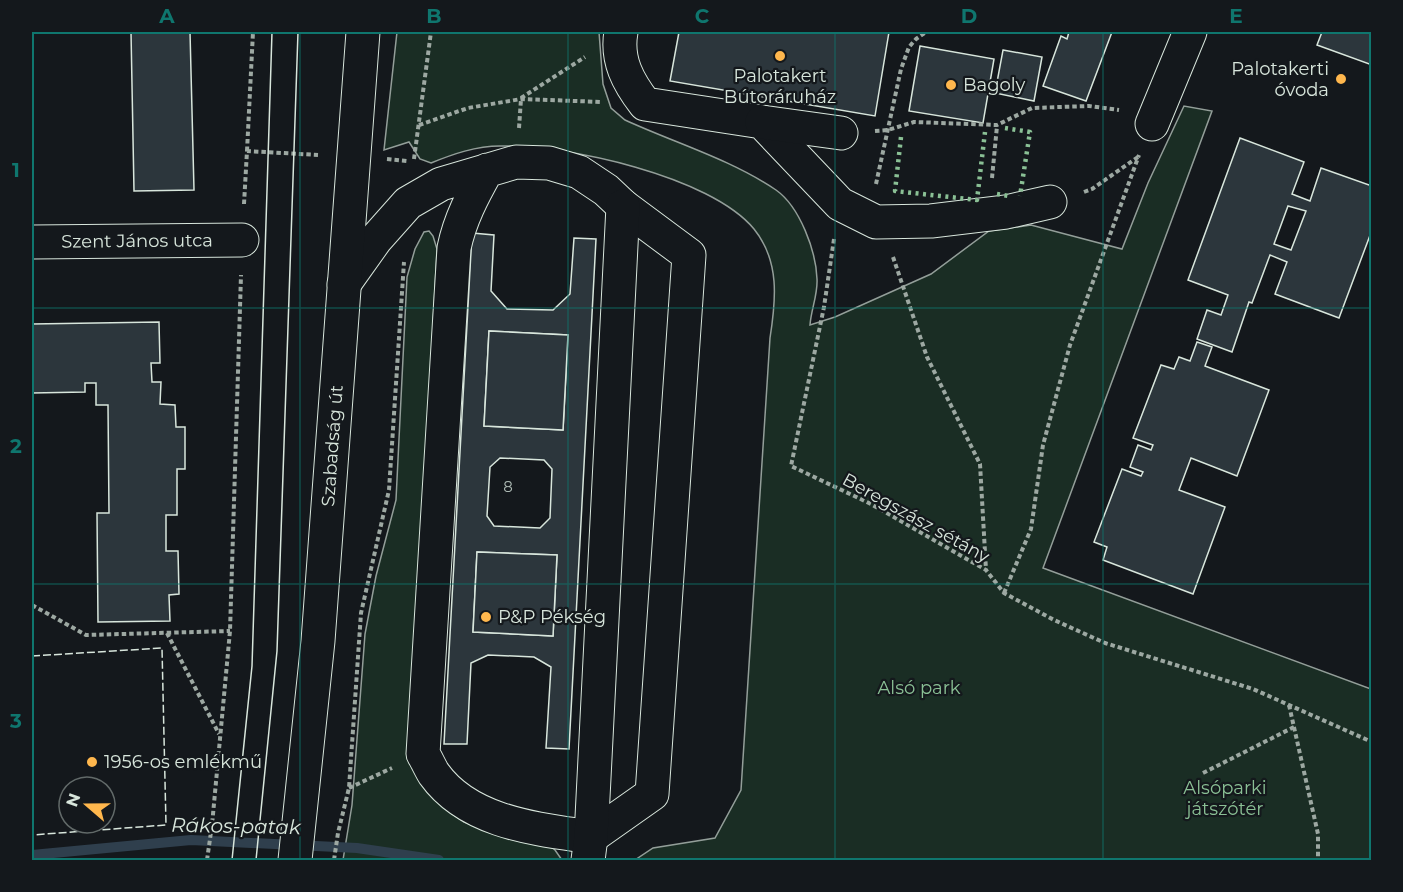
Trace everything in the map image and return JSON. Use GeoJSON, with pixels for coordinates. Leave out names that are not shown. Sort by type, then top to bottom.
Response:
{"type":"FeatureCollection","features":[{"type":"Feature","properties":{"kind":"main road","name":"Szabadság út"},"geometry":{"type":"LineString","coordinates":[[295,861],[318,642],[363,32]]}},
{"type":"Feature","properties":{"kind":"main road"},"geometry":{"type":"LineString","coordinates":[[621,32],[621,57],[630,84],[645,104],[841,133]]}},
{"type":"Feature","properties":{"kind":"main road"},"geometry":{"type":"LineString","coordinates":[[1154,119],[1190,32]]}},
{"type":"Feature","properties":{"kind":"main road"},"geometry":{"type":"LineString","coordinates":[[762,122],[840,204],[876,222],[931,221],[988,214],[1050,202]]}},
{"type":"Feature","properties":{"kind":"main road"},"geometry":{"type":"LineString","coordinates":[[344,284],[376,239],[408,203],[441,184],[516,162],[549,163],[579,172],[606,190],[623,206],[688,255],[652,794],[589,849]]}},
{"type":"Feature","properties":{"kind":"main road"},"geometry":{"type":"LineString","coordinates":[[487,170],[467,207],[457,232],[454,248],[423,754],[435,775],[456,796],[472,807],[589,849]]}},
{"type":"Feature","properties":{"kind":"main road"},"geometry":{"type":"LineString","coordinates":[[589,849],[623,206]]}},
{"type":"Feature","properties":{"kind":"main road","name":"Szent János utca"},"geometry":{"type":"LineString","coordinates":[[32,242],[242,240]]}},
{"type":"Feature","properties":{"kind":"path"},"geometry":{"type":"LineString","coordinates":[[207,861],[230,631],[242,240],[253,32]]}},
{"type":"Feature","properties":{"kind":"path"},"geometry":{"type":"LineString","coordinates":[[381,159],[414,161],[431,32]]}},
{"type":"Feature","properties":{"kind":"path"},"geometry":{"type":"LineString","coordinates":[[520,99],[621,32]]}},
{"type":"Feature","properties":{"kind":"path"},"geometry":{"type":"LineString","coordinates":[[926,32],[909,48],[902,69],[876,183],[876,222],[896,263],[927,357],[980,464],[986,570]]}},
{"type":"Feature","properties":{"kind":"path"},"geometry":{"type":"LineString","coordinates":[[418,125],[468,108],[520,99],[645,104]]}},
{"type":"Feature","properties":{"kind":"path"},"geometry":{"type":"LineString","coordinates":[[841,133],[888,130],[914,122],[997,125],[1032,108],[1089,106],[1154,119],[1070,345],[1043,446],[1031,529],[1004,592]]}},
{"type":"Feature","properties":{"kind":"path"},"geometry":{"type":"LineString","coordinates":[[988,214],[997,125]]}},
{"type":"Feature","properties":{"kind":"path"},"geometry":{"type":"LineString","coordinates":[[247,151],[328,156]]}},
{"type":"Feature","properties":{"kind":"path"},"geometry":{"type":"LineString","coordinates":[[1050,202],[1092,189],[1138,157]]}},
{"type":"Feature","properties":{"kind":"path"},"geometry":{"type":"LineString","coordinates":[[334,861],[349,788],[361,613],[389,490],[408,203]]}},
{"type":"Feature","properties":{"kind":"path","name":"Beregszász sétány"},"geometry":{"type":"LineString","coordinates":[[840,204],[824,308],[791,466],[871,504],[986,570],[1004,592],[1054,620],[1105,643],[1231,682],[1371,742]]}},
{"type":"Feature","properties":{"kind":"path"},"geometry":{"type":"LineString","coordinates":[[32,605],[86,635],[230,631]]}},
{"type":"Feature","properties":{"kind":"path"},"geometry":{"type":"LineString","coordinates":[[167,633],[219,734]]}},
{"type":"Feature","properties":{"kind":"path"},"geometry":{"type":"LineString","coordinates":[[1289,705],[1318,834],[1318,861]]}},
{"type":"Feature","properties":{"kind":"path"},"geometry":{"type":"LineString","coordinates":[[1203,773],[1294,727]]}},
{"type":"Feature","properties":{"kind":"path"},"geometry":{"type":"LineString","coordinates":[[349,788],[423,754]]}},
{"type":"Feature","properties":{"kind":"green space","name":"Alsó park"},"geometry":{"type":"Polygon","coordinates":[[[397,32],[599,32],[603,84],[611,108],[625,120],[740,169],[776,190],[792,207],[805,230],[816,268],[816,290],[810,325],[835,317],[931,274],[989,231],[1031,225],[1122,249],[1148,183],[1184,106],[1212,111],[1043,568],[1371,689],[1371,860],[635,860],[653,848],[715,838],[741,790],[770,338],[774,309],[774,281],[768,254],[754,229],[733,210],[672,179],[636,167],[562,151],[528,147],[482,147],[431,163],[420,159],[409,142],[384,150],[397,32]]]}},
{"type":"Feature","properties":{"kind":"green space"},"geometry":{"type":"Polygon","coordinates":[[[429,231],[437,249],[417,629],[451,813],[464,822],[483,829],[545,842],[562,860],[343,860],[352,805],[365,634],[376,576],[396,500],[407,277],[415,249],[424,232],[429,231]]]}},
{"type":"Feature","properties":{"kind":"building"},"geometry":{"type":"Polygon","coordinates":[[[131,32],[190,32],[194,190],[134,191],[131,32]]]}},
{"type":"Feature","properties":{"kind":"building","name":"Palotakert Bútoráruház"},"geometry":{"type":"Polygon","coordinates":[[[679,32],[889,32],[875,116],[670,81],[679,32]]]}},
{"type":"Feature","properties":{"kind":"building"},"geometry":{"type":"Polygon","coordinates":[[[1069,32],[1112,32],[1086,101],[1043,86],[1061,36],[1067,39],[1069,32]]]}},
{"type":"Feature","properties":{"kind":"building"},"geometry":{"type":"Polygon","coordinates":[[[1322,32],[1372,32],[1372,65],[1317,45],[1322,32]]]}},
{"type":"Feature","properties":{"kind":"building","name":"Bagoly"},"geometry":{"type":"Polygon","coordinates":[[[920,46],[994,59],[983,123],[909,111],[920,46]]]}},
{"type":"Feature","properties":{"kind":"building"},"geometry":{"type":"Polygon","coordinates":[[[1003,50],[1042,57],[1034,101],[995,93],[1003,50]]]}},
{"type":"Feature","properties":{"kind":"building"},"geometry":{"type":"Polygon","coordinates":[[[1240,138],[1304,162],[1292,194],[1310,201],[1321,168],[1372,186],[1372,230],[1339,318],[1275,294],[1287,262],[1270,255],[1252,303],[1249,302],[1232,352],[1197,339],[1207,310],[1221,315],[1228,295],[1188,280],[1240,138]],[[1288,206],[1274,244],[1291,250],[1306,211],[1288,206]]]}},
{"type":"Feature","properties":{"kind":"building"},"geometry":{"type":"Polygon","coordinates":[[[472,233],[494,235],[491,291],[507,309],[553,310],[570,294],[574,238],[596,239],[569,749],[546,748],[551,667],[534,657],[488,655],[471,663],[467,744],[444,744],[472,233]],[[489,331],[484,426],[563,430],[568,335],[489,331]],[[500,458],[490,467],[487,516],[494,526],[540,528],[550,518],[552,469],[544,460],[500,458]],[[477,552],[473,632],[553,636],[557,555],[477,552]]]}},
{"type":"Feature","properties":{"kind":"building"},"geometry":{"type":"Polygon","coordinates":[[[159,322],[160,363],[151,363],[152,382],[161,382],[160,404],[175,405],[176,427],[185,427],[185,469],[177,469],[177,515],[166,515],[166,551],[178,551],[179,594],[169,595],[170,621],[98,622],[97,513],[109,513],[108,405],[96,405],[96,383],[85,383],[85,392],[32,393],[32,324],[159,322]]]}},
{"type":"Feature","properties":{"kind":"building"},"geometry":{"type":"Polygon","coordinates":[[[489,331],[568,335],[563,430],[484,426],[489,331]]]}},
{"type":"Feature","properties":{"kind":"building"},"geometry":{"type":"Polygon","coordinates":[[[1197,342],[1212,347],[1205,366],[1269,390],[1237,476],[1191,458],[1179,490],[1225,507],[1193,594],[1103,560],[1107,547],[1094,542],[1122,469],[1141,476],[1143,472],[1130,467],[1138,445],[1151,450],[1153,445],[1133,438],[1161,365],[1174,369],[1179,357],[1190,361],[1197,342]]]}},
{"type":"Feature","properties":{"kind":"building"},"geometry":{"type":"Polygon","coordinates":[[[477,552],[557,555],[553,636],[473,632],[477,552]]]}},
{"type":"Feature","properties":{"kind":"waterway","name":"Rákos-patak"},"geometry":{"type":"LineString","coordinates":[[32,855],[191,840],[357,848],[439,860]]}},
{"type":"Feature","properties":{"kind":"tram line"},"geometry":{"type":"LineString","coordinates":[[232,860],[252,666],[272,32]]}},
{"type":"Feature","properties":{"kind":"tram line"},"geometry":{"type":"LineString","coordinates":[[256,860],[277,651],[298,32]]}},
{"type":"Feature","properties":{"kind":"hedge"},"geometry":{"type":"LineString","coordinates":[[1005,128],[1030,132],[1020,196]]}},
{"type":"Feature","properties":{"kind":"hedge"},"geometry":{"type":"LineString","coordinates":[[901,137],[895,191],[977,200],[985,132]]}},
{"type":"Feature","properties":{"kind":"hedge"},"geometry":{"type":"LineString","coordinates":[[997,194],[1009,196]]}},
{"type":"Feature","properties":{"kind":"fence"},"geometry":{"type":"LineString","coordinates":[[32,656],[162,648],[166,825],[32,835]]}},
{"type":"Feature","properties":{"kind":"place","name":"Palotakert Bútoráruház"},"geometry":{"type":"Point","coordinates":[780,56]}},
{"type":"Feature","properties":{"kind":"place","name":"Palotakerti óvoda"},"geometry":{"type":"Point","coordinates":[1341,79]}},
{"type":"Feature","properties":{"kind":"place","name":"Bagoly"},"geometry":{"type":"Point","coordinates":[951,85]}},
{"type":"Feature","properties":{"kind":"place","name":"P&P Pékség"},"geometry":{"type":"Point","coordinates":[486,617]}},
{"type":"Feature","properties":{"kind":"place","name":"1956-os emlékmű"},"geometry":{"type":"Point","coordinates":[92,762]}},
{"type":"Feature","properties":{"kind":"park label","name":"Alsóparki játszótér"},"geometry":{"type":"Point","coordinates":[1225,798]}}]}
